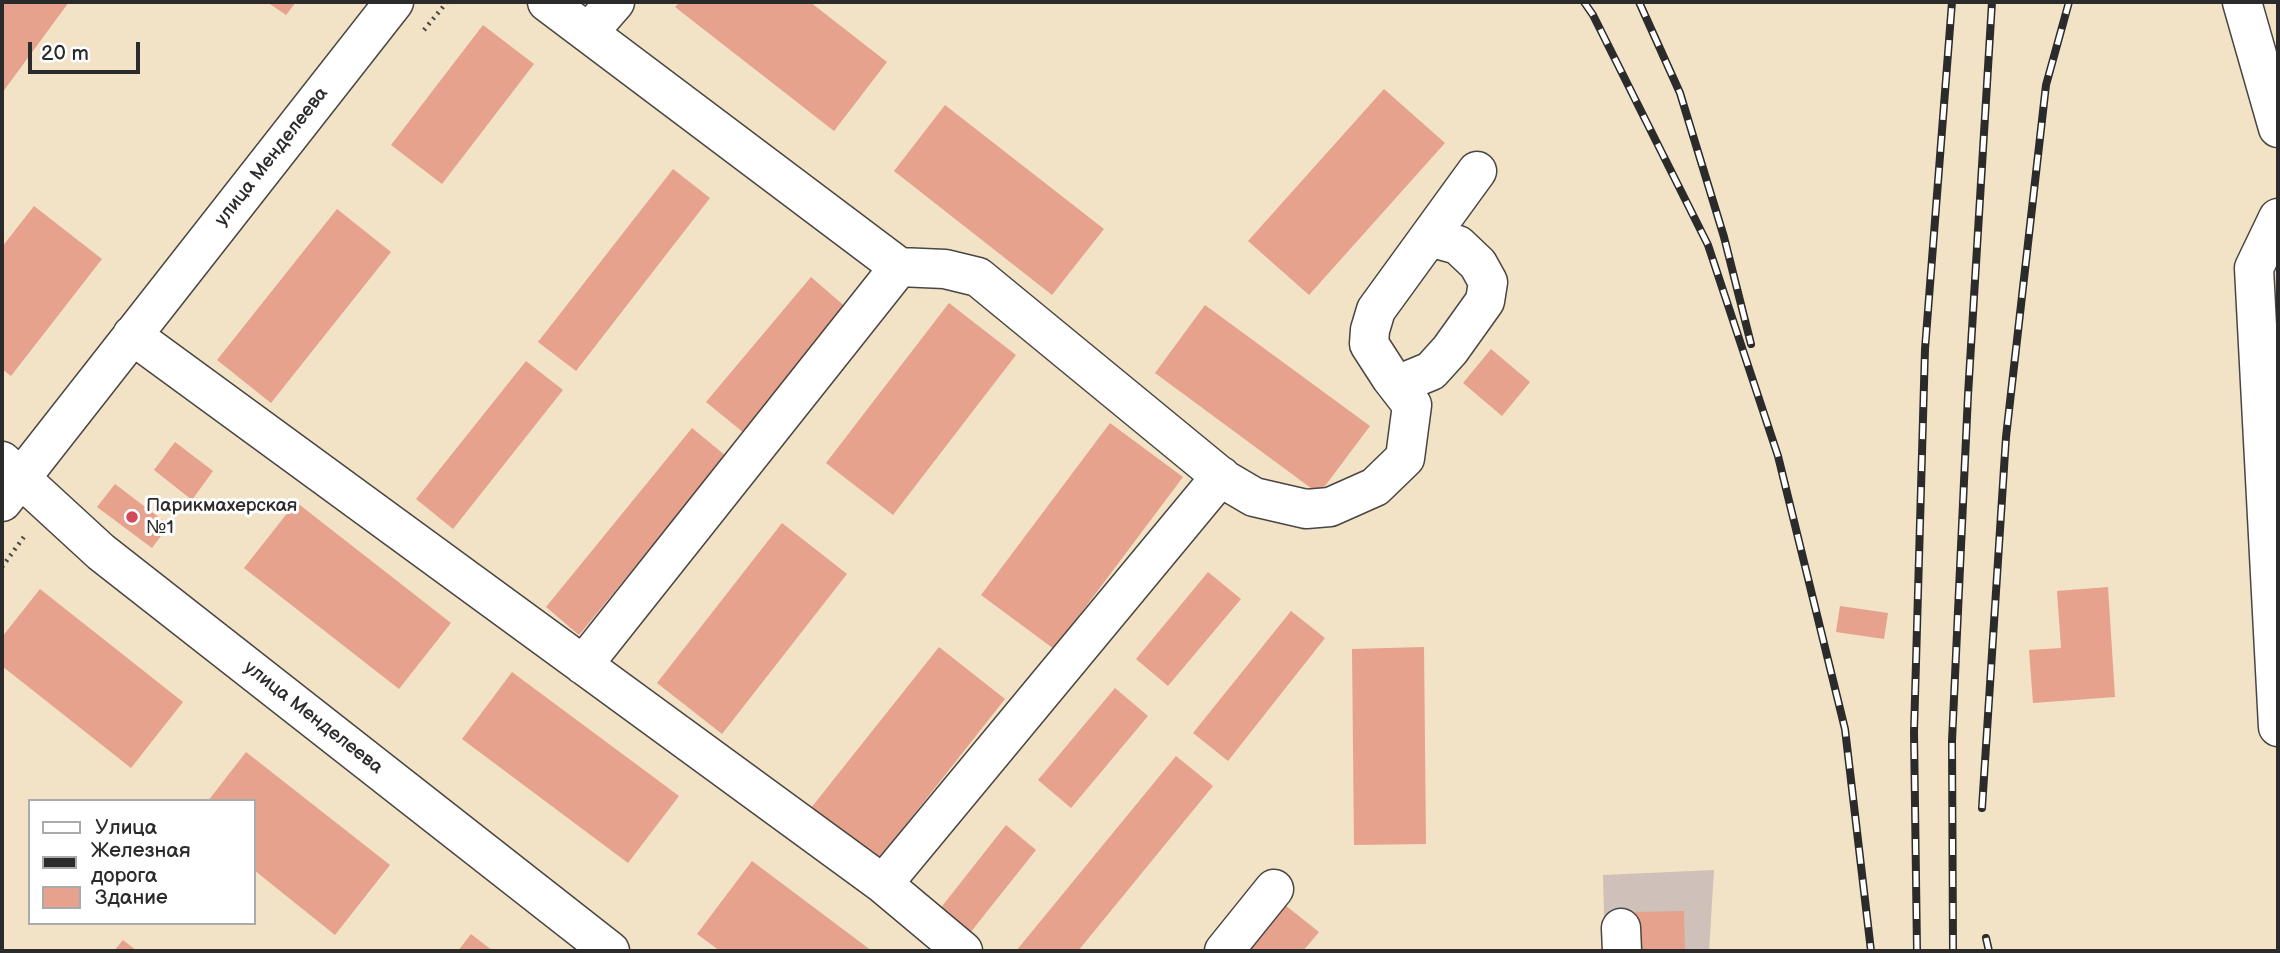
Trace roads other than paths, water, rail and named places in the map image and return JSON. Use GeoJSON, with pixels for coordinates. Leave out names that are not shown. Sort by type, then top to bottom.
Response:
{"type":"FeatureCollection","features":[{"type":"Feature","properties":{"kind":"street","name":"улица Менделеева"},"geometry":{"type":"LineString","coordinates":[[394,2],[132,335],[8,480],[610,951]]}},
{"type":"Feature","properties":{"kind":"street"},"geometry":{"type":"LineString","coordinates":[[547,2],[899,267],[945,268],[978,277],[1221,476],[1254,496],[1306,509],[1330,507],[1375,487],[1405,458],[1412,405],[1369,344],[1370,330],[1376,310],[1477,171]]}},
{"type":"Feature","properties":{"kind":"street"},"geometry":{"type":"LineString","coordinates":[[588,33],[615,2]]}},
{"type":"Feature","properties":{"kind":"street"},"geometry":{"type":"LineString","coordinates":[[2242,2],[2278,128]]}},
{"type":"Feature","properties":{"kind":"street"},"geometry":{"type":"LineString","coordinates":[[2278,218],[2253,268],[2278,727]]}},
{"type":"Feature","properties":{"kind":"street"},"geometry":{"type":"LineString","coordinates":[[1397,386],[1431,371],[1450,350],[1485,301],[1488,282],[1478,264],[1458,245],[1429,237]]}},
{"type":"Feature","properties":{"kind":"street"},"geometry":{"type":"LineString","coordinates":[[583,665],[899,267]]}},
{"type":"Feature","properties":{"kind":"street"},"geometry":{"type":"LineString","coordinates":[[132,335],[883,884],[962,951]]}},
{"type":"Feature","properties":{"kind":"street"},"geometry":{"type":"LineString","coordinates":[[883,884],[1221,476]]}},
{"type":"Feature","properties":{"kind":"street"},"geometry":{"type":"LineString","coordinates":[[1224,951],[1274,889]]}},
{"type":"Feature","properties":{"kind":"railway"},"geometry":{"type":"LineString","coordinates":[[1584,2],[1593,15],[1708,245],[1778,456],[1845,729],[1871,951]]}},
{"type":"Feature","properties":{"kind":"railway"},"geometry":{"type":"LineString","coordinates":[[1639,2],[1680,93],[1724,237],[1751,344]]}},
{"type":"Feature","properties":{"kind":"railway"},"geometry":{"type":"LineString","coordinates":[[1917,951],[1914,732],[1925,349],[1952,2]]}},
{"type":"Feature","properties":{"kind":"railway"},"geometry":{"type":"LineString","coordinates":[[1953,951],[1952,741],[1968,395],[1992,2]]}},
{"type":"Feature","properties":{"kind":"railway"},"geometry":{"type":"LineString","coordinates":[[1982,808],[2006,437],[2046,85],[2069,2]]}},
{"type":"Feature","properties":{"kind":"railway"},"geometry":{"type":"LineString","coordinates":[[1986,938],[1989,951]]}},
{"type":"Feature","properties":{"kind":"place","name":"Парикмахерская №1"},"geometry":{"type":"Point","coordinates":[132,517]}}]}
